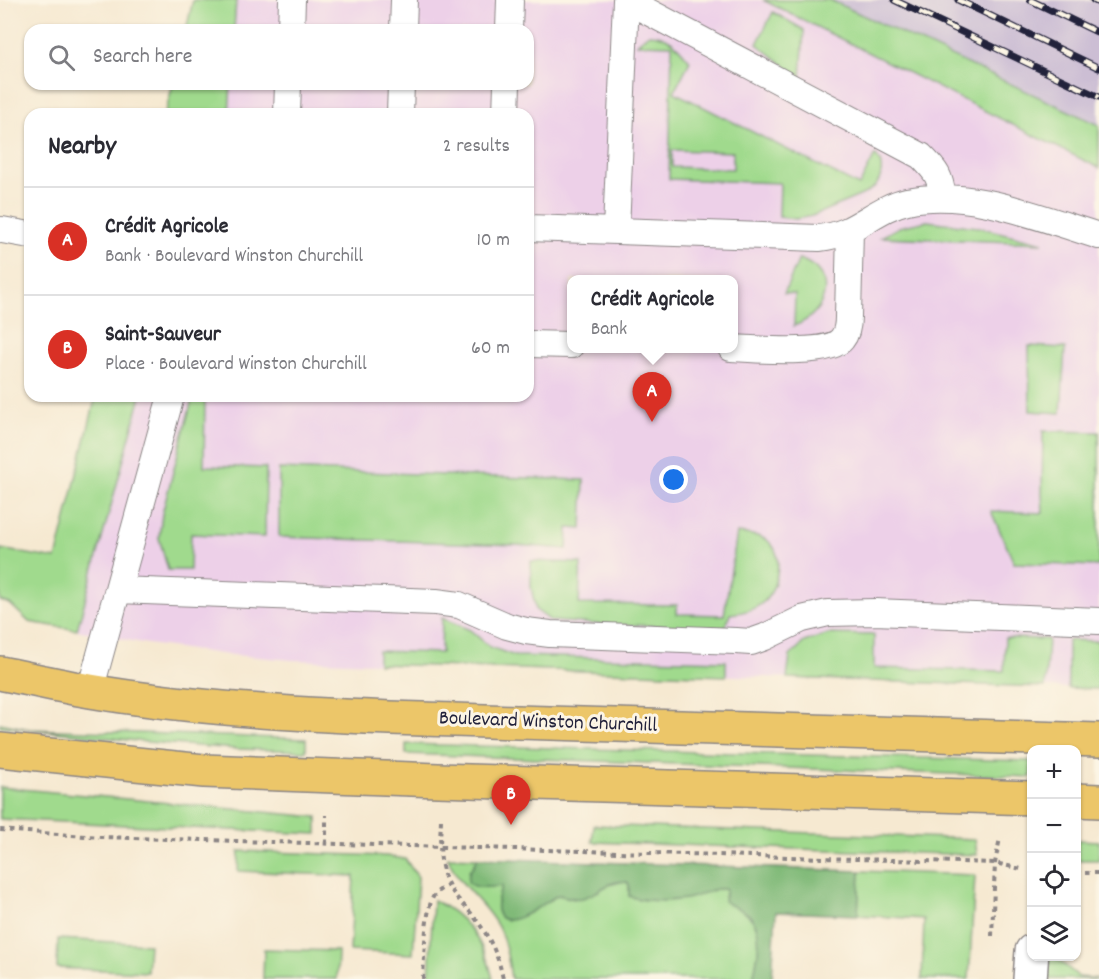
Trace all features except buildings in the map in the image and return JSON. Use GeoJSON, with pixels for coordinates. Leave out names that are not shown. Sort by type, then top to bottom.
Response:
{"type":"FeatureCollection","features":[{"type":"Feature","properties":{"kind":"main road","name":"Boulevard Winston Churchill"},"geometry":{"type":"LineString","coordinates":[[0,673],[90,691],[186,704],[311,715],[1099,740]]}},
{"type":"Feature","properties":{"kind":"main road"},"geometry":{"type":"LineString","coordinates":[[0,750],[204,771],[1027,798]]}},
{"type":"Feature","properties":{"kind":"main road"},"geometry":{"type":"LineString","coordinates":[[1081,800],[1099,801]]}},
{"type":"Feature","properties":{"kind":"street"},"geometry":{"type":"LineString","coordinates":[[1030,979],[1031,961]]}},
{"type":"Feature","properties":{"kind":"lane"},"geometry":{"type":"LineString","coordinates":[[291,24],[292,0]]}},
{"type":"Feature","properties":{"kind":"lane"},"geometry":{"type":"LineString","coordinates":[[403,24],[404,0]]}},
{"type":"Feature","properties":{"kind":"lane"},"geometry":{"type":"LineString","coordinates":[[509,24],[510,0]]}},
{"type":"Feature","properties":{"kind":"lane"},"geometry":{"type":"LineString","coordinates":[[616,230],[626,0],[921,156],[936,170],[943,198]]}},
{"type":"Feature","properties":{"kind":"lane"},"geometry":{"type":"LineString","coordinates":[[287,108],[288,90]]}},
{"type":"Feature","properties":{"kind":"lane"},"geometry":{"type":"LineString","coordinates":[[400,108],[401,90]]}},
{"type":"Feature","properties":{"kind":"lane"},"geometry":{"type":"LineString","coordinates":[[506,108],[507,90]]}},
{"type":"Feature","properties":{"kind":"lane"},"geometry":{"type":"LineString","coordinates":[[534,228],[819,238],[843,232],[885,209],[906,201],[943,198],[969,200],[1015,210],[1099,236]]}},
{"type":"Feature","properties":{"kind":"lane"},"geometry":{"type":"LineString","coordinates":[[738,348],[812,350],[842,341],[847,330],[848,316],[850,229]]}},
{"type":"Feature","properties":{"kind":"lane"},"geometry":{"type":"LineString","coordinates":[[2,230],[24,234]]}},
{"type":"Feature","properties":{"kind":"lane"},"geometry":{"type":"LineString","coordinates":[[534,344],[567,345]]}},
{"type":"Feature","properties":{"kind":"lane"},"geometry":{"type":"LineString","coordinates":[[90,691],[169,402]]}},
{"type":"Feature","properties":{"kind":"lane"},"geometry":{"type":"LineString","coordinates":[[118,590],[436,602],[459,605],[507,626],[526,631],[550,634],[751,642],[802,619],[828,613],[875,612],[1099,621]]}},
{"type":"Feature","properties":{"kind":"path"},"geometry":{"type":"LineString","coordinates":[[441,815],[440,847],[444,875],[448,885],[479,923],[493,945],[500,962],[502,979]]}},
{"type":"Feature","properties":{"kind":"path"},"geometry":{"type":"LineString","coordinates":[[0,830],[100,837],[995,863],[1021,869]]}},
{"type":"Feature","properties":{"kind":"path"},"geometry":{"type":"LineString","coordinates":[[992,944],[995,863],[1001,832]]}},
{"type":"Feature","properties":{"kind":"path"},"geometry":{"type":"LineString","coordinates":[[1081,873],[1099,873]]}},
{"type":"Feature","properties":{"kind":"path"},"geometry":{"type":"LineString","coordinates":[[423,979],[430,905],[434,896],[448,885]]}},
{"type":"Feature","properties":{"kind":"shaded area"},"geometry":{"type":"Polygon","coordinates":[[[193,0],[763,0],[1099,168],[1099,689],[292,660],[148,644],[40,623],[95,402],[534,402],[534,108],[166,108],[171,90],[534,90],[534,24],[187,24],[193,0]]]}},
{"type":"Feature","properties":{"kind":"shaded area"},"geometry":{"type":"Polygon","coordinates":[[[830,0],[1099,0],[1099,125],[830,0]]]}},
{"type":"Feature","properties":{"kind":"green space"},"geometry":{"type":"Polygon","coordinates":[[[193,0],[236,0],[234,24],[187,24],[193,0]]]}},
{"type":"Feature","properties":{"kind":"green space"},"geometry":{"type":"Polygon","coordinates":[[[763,0],[830,0],[1099,125],[1099,168],[763,0]]]}},
{"type":"Feature","properties":{"kind":"green space"},"geometry":{"type":"Polygon","coordinates":[[[773,12],[804,30],[801,78],[757,44],[773,12]]]}},
{"type":"Feature","properties":{"kind":"green space"},"geometry":{"type":"Polygon","coordinates":[[[649,34],[668,39],[690,61],[674,92],[859,186],[875,155],[880,161],[881,169],[877,184],[864,194],[812,216],[796,219],[779,217],[780,183],[669,179],[672,45],[637,44],[649,34]],[[672,150],[672,167],[733,169],[733,152],[672,150]]]}},
{"type":"Feature","properties":{"kind":"green space"},"geometry":{"type":"Polygon","coordinates":[[[171,90],[231,90],[229,108],[167,108],[171,90]]]}},
{"type":"Feature","properties":{"kind":"green space"},"geometry":{"type":"Polygon","coordinates":[[[927,221],[978,227],[1043,243],[881,237],[899,227],[927,221]]]}},
{"type":"Feature","properties":{"kind":"green space"},"geometry":{"type":"Polygon","coordinates":[[[799,259],[812,265],[820,273],[824,283],[824,293],[815,312],[794,326],[795,294],[784,293],[799,259]]]}},
{"type":"Feature","properties":{"kind":"green space"},"geometry":{"type":"Polygon","coordinates":[[[1029,346],[1065,348],[1061,413],[1030,411],[1029,346]]]}},
{"type":"Feature","properties":{"kind":"green space"},"geometry":{"type":"Polygon","coordinates":[[[95,402],[139,402],[77,630],[29,622],[10,604],[0,601],[0,549],[56,559],[95,402]]]}},
{"type":"Feature","properties":{"kind":"green space"},"geometry":{"type":"Polygon","coordinates":[[[191,402],[205,402],[204,466],[266,468],[265,537],[191,534],[190,570],[168,570],[159,538],[162,514],[191,402]]]}},
{"type":"Feature","properties":{"kind":"green space"},"geometry":{"type":"Polygon","coordinates":[[[1043,431],[1099,432],[1099,566],[1014,563],[991,511],[1043,513],[1043,431]]]}},
{"type":"Feature","properties":{"kind":"green space"},"geometry":{"type":"Polygon","coordinates":[[[279,469],[584,480],[582,529],[568,528],[567,549],[516,545],[279,537],[279,469]]]}},
{"type":"Feature","properties":{"kind":"green space"},"geometry":{"type":"Polygon","coordinates":[[[737,533],[765,539],[772,545],[776,551],[777,576],[766,599],[750,610],[730,614],[725,628],[551,621],[536,610],[531,587],[531,561],[581,563],[579,604],[677,605],[677,614],[724,615],[737,533]]]}},
{"type":"Feature","properties":{"kind":"green space"},"geometry":{"type":"Polygon","coordinates":[[[442,618],[470,630],[490,647],[515,656],[726,661],[726,676],[378,664],[378,651],[441,653],[442,618]]]}},
{"type":"Feature","properties":{"kind":"green space"},"geometry":{"type":"Polygon","coordinates":[[[829,634],[874,635],[874,668],[1004,671],[1005,638],[1048,639],[1045,687],[787,678],[790,656],[804,642],[829,634]]]}},
{"type":"Feature","properties":{"kind":"green space"},"geometry":{"type":"Polygon","coordinates":[[[1068,640],[1099,641],[1099,689],[1068,688],[1068,640]]]}},
{"type":"Feature","properties":{"kind":"green space"},"geometry":{"type":"Polygon","coordinates":[[[0,723],[30,729],[306,739],[306,751],[236,749],[147,742],[0,726],[0,723]]]}},
{"type":"Feature","properties":{"kind":"green space"},"geometry":{"type":"Polygon","coordinates":[[[406,744],[1027,761],[1027,777],[406,754],[406,744]]]}},
{"type":"Feature","properties":{"kind":"green space"},"geometry":{"type":"Polygon","coordinates":[[[0,787],[317,817],[317,834],[0,819],[0,787]]]}},
{"type":"Feature","properties":{"kind":"green space"},"geometry":{"type":"Polygon","coordinates":[[[594,825],[975,839],[977,855],[592,842],[594,825]]]}},
{"type":"Feature","properties":{"kind":"green space"},"geometry":{"type":"Polygon","coordinates":[[[1081,840],[1099,841],[1099,860],[1081,860],[1081,840]]]}},
{"type":"Feature","properties":{"kind":"green space"},"geometry":{"type":"Polygon","coordinates":[[[239,851],[386,856],[405,859],[418,877],[413,954],[350,951],[354,876],[238,871],[239,851]]]}},
{"type":"Feature","properties":{"kind":"green space"},"geometry":{"type":"Polygon","coordinates":[[[448,857],[478,858],[469,872],[476,886],[502,886],[497,905],[500,916],[527,914],[558,895],[574,899],[624,881],[629,884],[629,896],[651,900],[683,899],[712,890],[726,889],[724,897],[728,904],[750,917],[758,934],[758,954],[753,979],[511,979],[507,953],[499,929],[487,910],[458,877],[448,857]]]}},
{"type":"Feature","properties":{"kind":"green space"},"geometry":{"type":"Polygon","coordinates":[[[478,858],[860,871],[858,915],[776,912],[772,979],[753,979],[758,945],[757,928],[749,915],[724,901],[726,889],[712,890],[683,899],[650,900],[629,896],[629,884],[621,881],[582,898],[558,895],[525,915],[507,920],[501,917],[497,910],[497,901],[502,886],[479,887],[468,882],[469,872],[478,858]]]}},
{"type":"Feature","properties":{"kind":"green space"},"geometry":{"type":"Polygon","coordinates":[[[860,871],[975,875],[969,979],[922,979],[924,919],[858,915],[860,871]]]}},
{"type":"Feature","properties":{"kind":"green space"},"geometry":{"type":"Polygon","coordinates":[[[433,900],[455,914],[472,932],[485,954],[493,979],[429,979],[433,900]]]}},
{"type":"Feature","properties":{"kind":"green space"},"geometry":{"type":"Polygon","coordinates":[[[58,939],[149,944],[147,972],[57,968],[58,939]]]}},
{"type":"Feature","properties":{"kind":"green space"},"geometry":{"type":"Polygon","coordinates":[[[264,949],[338,951],[337,979],[263,979],[264,949]]]}},
{"type":"Feature","properties":{"kind":"green space"},"geometry":{"type":"Polygon","coordinates":[[[1041,961],[1060,961],[1079,977],[1099,979],[1040,979],[1041,961]]]}},
{"type":"Feature","properties":{"kind":"railway"},"geometry":{"type":"LineString","coordinates":[[894,0],[1099,97]]}},
{"type":"Feature","properties":{"kind":"railway"},"geometry":{"type":"LineString","coordinates":[[958,0],[1099,68]]}},
{"type":"Feature","properties":{"kind":"railway"},"geometry":{"type":"LineString","coordinates":[[1030,0],[1099,33]]}},
{"type":"Feature","properties":{"kind":"railway"},"geometry":{"type":"LineString","coordinates":[[1093,0],[1099,3]]}},
{"type":"Feature","properties":{"kind":"place","name":"Crédit Agricole"},"geometry":{"type":"Point","coordinates":[652,422]}},
{"type":"Feature","properties":{"kind":"place","name":"Saint-Sauveur"},"geometry":{"type":"Point","coordinates":[511,825]}}]}
